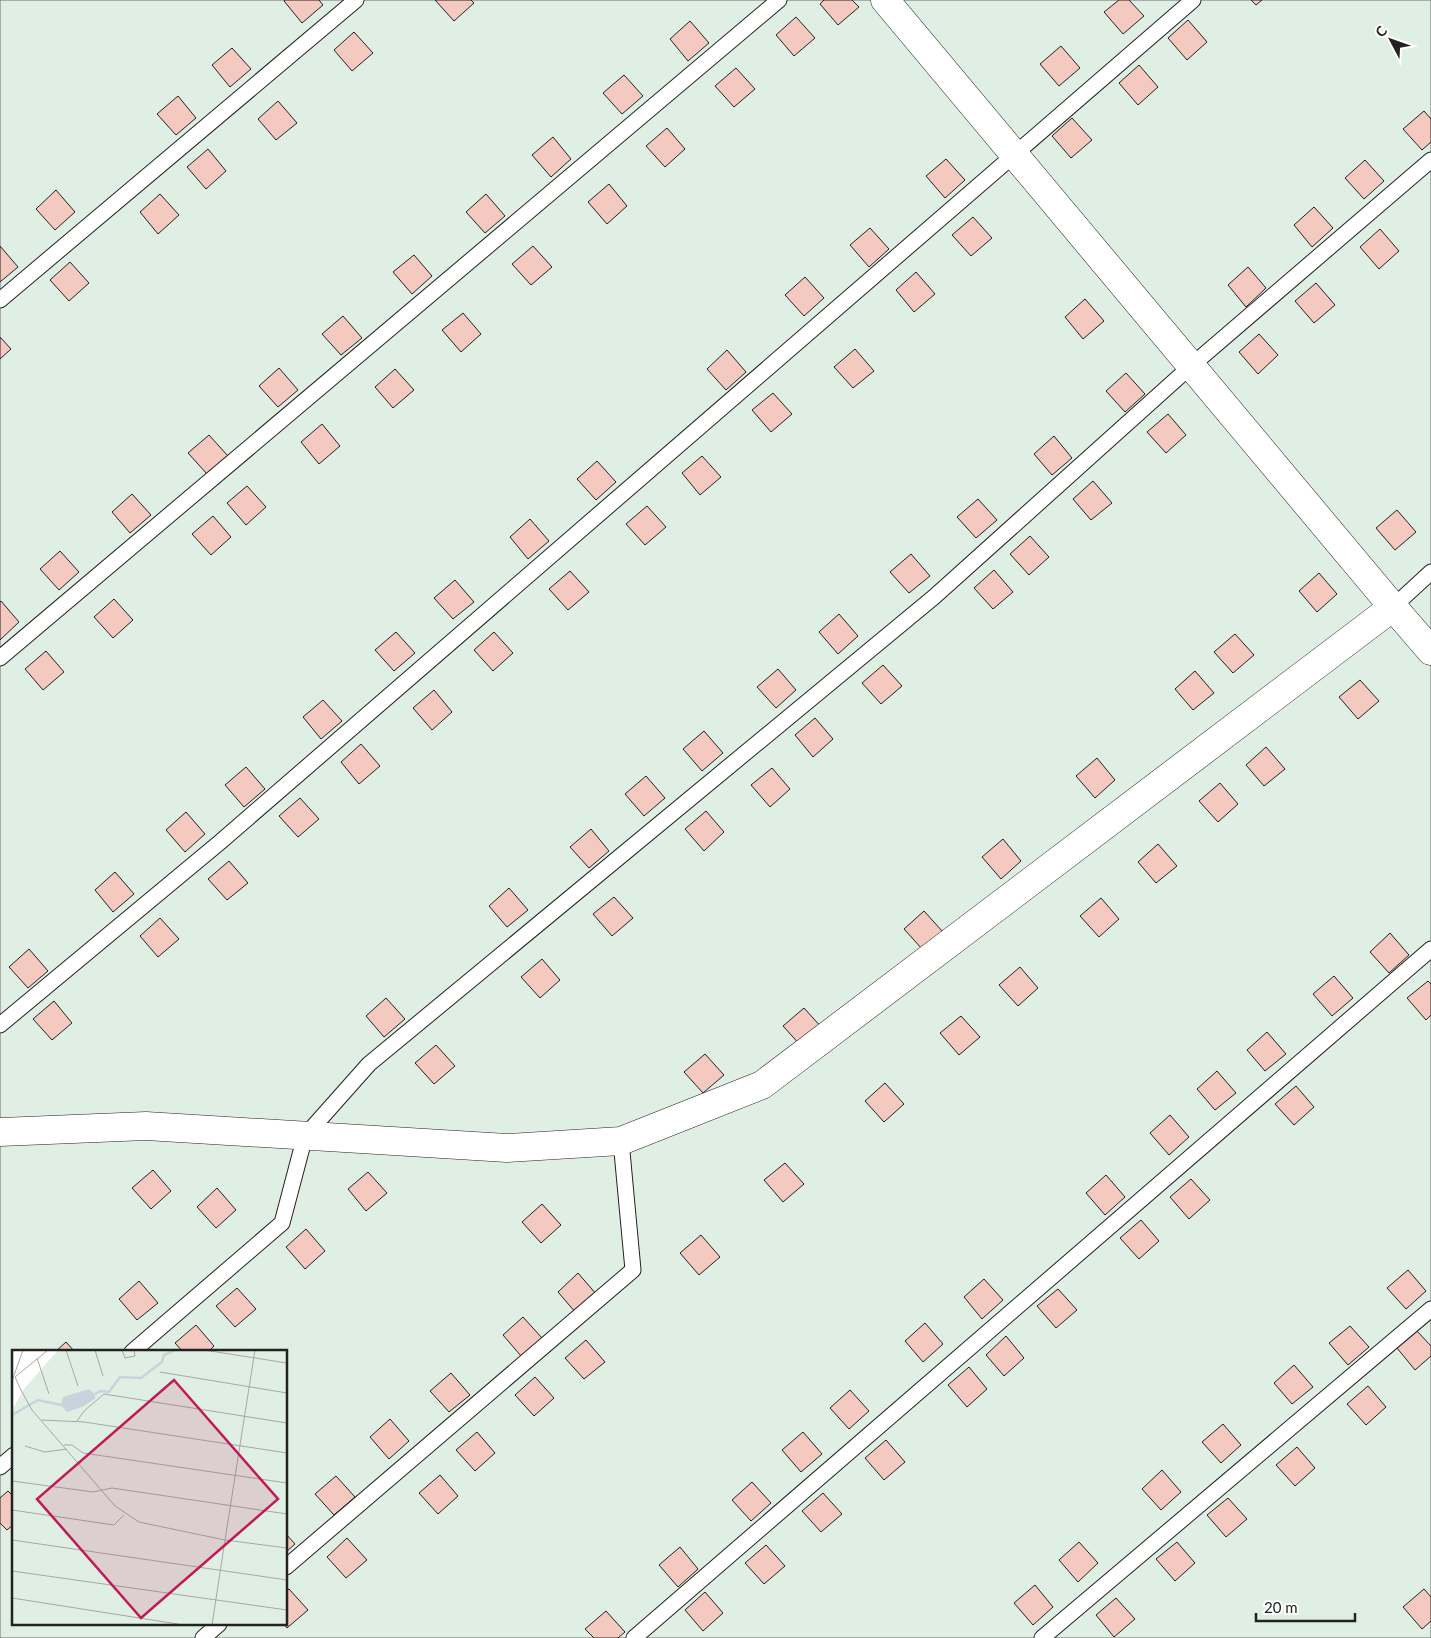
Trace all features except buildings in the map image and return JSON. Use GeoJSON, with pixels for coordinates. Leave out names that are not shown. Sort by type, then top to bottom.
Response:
{"type":"FeatureCollection","features":[{"type":"Feature","properties":{"kind":"street"},"geometry":{"type":"LineString","coordinates":[[885,0],[1431,651]]}},
{"type":"Feature","properties":{"kind":"street"},"geometry":{"type":"LineString","coordinates":[[0,1132],[146,1126],[507,1148],[621,1141],[762,1085],[1393,607]]}},
{"type":"Feature","properties":{"kind":"lane"},"geometry":{"type":"LineString","coordinates":[[0,300],[356,0]]}},
{"type":"Feature","properties":{"kind":"lane"},"geometry":{"type":"LineString","coordinates":[[0,658],[779,0]]}},
{"type":"Feature","properties":{"kind":"lane"},"geometry":{"type":"LineString","coordinates":[[0,1025],[227,836],[1193,0]]}},
{"type":"Feature","properties":{"kind":"lane"},"geometry":{"type":"LineString","coordinates":[[134,1350],[282,1222],[305,1136],[369,1064],[934,597],[1191,366],[1431,160]]}},
{"type":"Feature","properties":{"kind":"lane"},"geometry":{"type":"LineString","coordinates":[[1393,607],[1431,572]]}},
{"type":"Feature","properties":{"kind":"lane"},"geometry":{"type":"LineString","coordinates":[[634,1638],[1431,949]]}},
{"type":"Feature","properties":{"kind":"lane"},"geometry":{"type":"LineString","coordinates":[[288,1565],[633,1270],[621,1141]]}},
{"type":"Feature","properties":{"kind":"lane"},"geometry":{"type":"LineString","coordinates":[[1042,1638],[1431,1309]]}},
{"type":"Feature","properties":{"kind":"lane"},"geometry":{"type":"LineString","coordinates":[[0,1467],[12,1457]]}},
{"type":"Feature","properties":{"kind":"lane"},"geometry":{"type":"LineString","coordinates":[[203,1638],[217,1626]]}},
{"type":"Feature","properties":{"kind":"green space"},"geometry":{"type":"Polygon","coordinates":[[[0,0],[1431,0],[1431,1638],[0,1638],[0,0]]]}}]}
